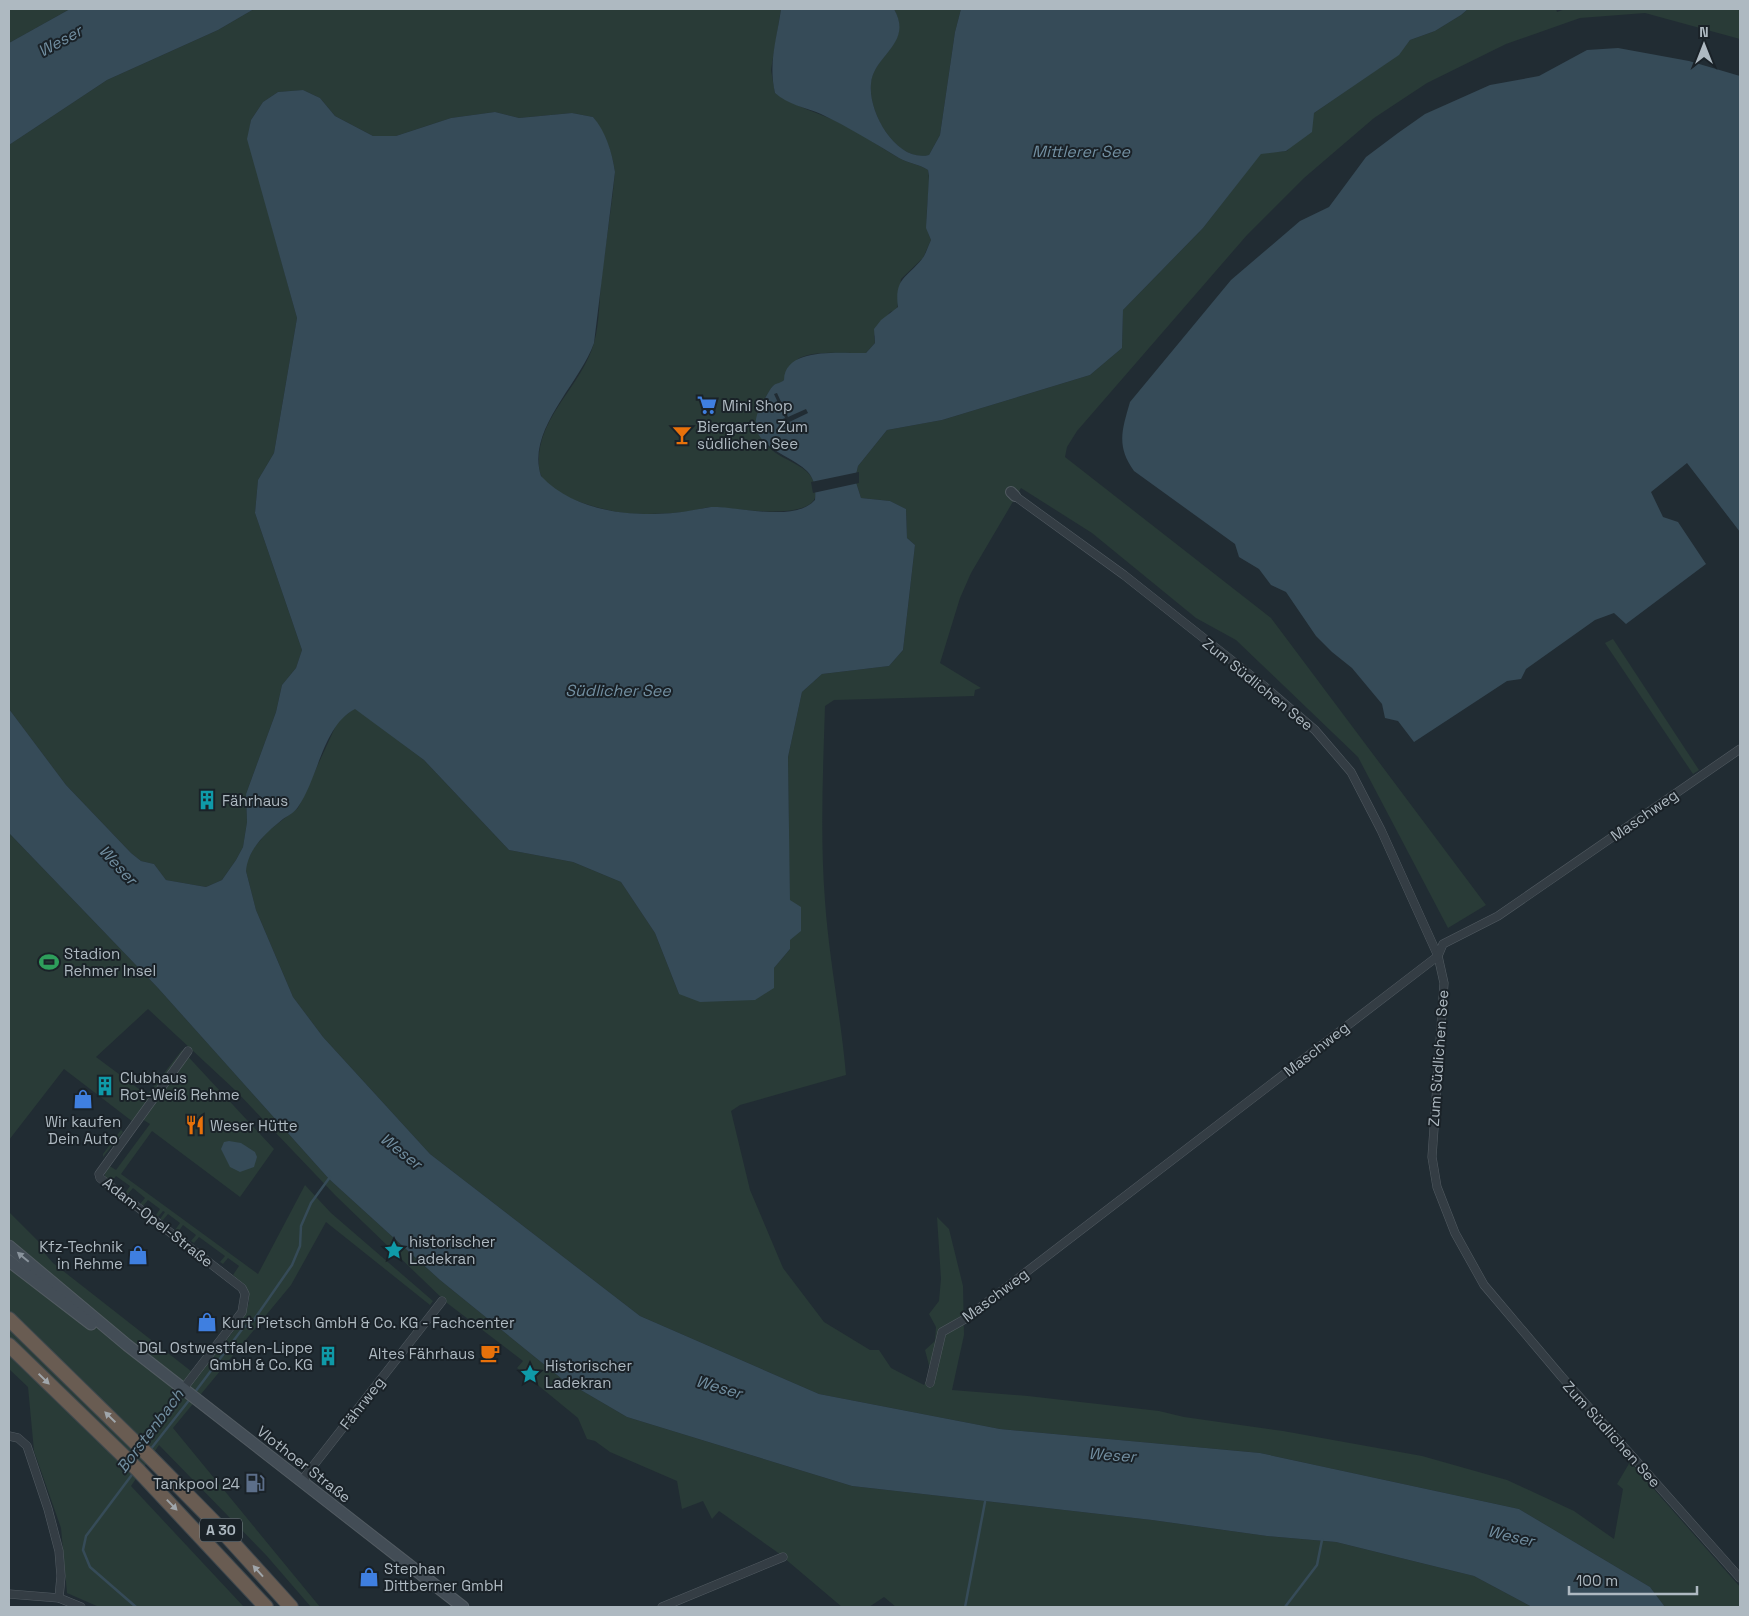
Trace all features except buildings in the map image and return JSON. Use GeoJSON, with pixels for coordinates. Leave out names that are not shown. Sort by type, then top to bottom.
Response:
{"type":"FeatureCollection","features":[{"type":"Feature","properties":{"kind":"highway","name":"A 30"},"geometry":{"type":"LineString","coordinates":[[9,1319],[147,1453],[214,1522],[291,1607]]}},
{"type":"Feature","properties":{"kind":"highway","name":"A 30"},"geometry":{"type":"LineString","coordinates":[[9,1345],[136,1468],[266,1607]]}},
{"type":"Feature","properties":{"kind":"main road","name":"Vlothoer Straße"},"geometry":{"type":"LineString","coordinates":[[9,1246],[127,1345],[463,1607]]}},
{"type":"Feature","properties":{"kind":"main road","name":"Vlothoer Straße"},"geometry":{"type":"LineString","coordinates":[[9,1261],[89,1323],[127,1345]]}},
{"type":"Feature","properties":{"kind":"street","name":"Zum Südlichen See"},"geometry":{"type":"LineString","coordinates":[[1013,494],[1124,575],[1264,686],[1315,730],[1351,772],[1381,830],[1438,956],[1444,983],[1432,1157],[1437,1188],[1455,1233],[1484,1284],[1561,1376],[1740,1578]]}},
{"type":"Feature","properties":{"kind":"street","name":"Maschweg"},"geometry":{"type":"LineString","coordinates":[[930,1383],[942,1332],[965,1319],[1438,956],[1443,944],[1498,916],[1740,749]]}},
{"type":"Feature","properties":{"kind":"street","name":"Adam-Opel-Straße"},"geometry":{"type":"LineString","coordinates":[[183,1389],[242,1312],[245,1294],[242,1288],[159,1226],[100,1178],[99,1174],[188,1052]]}},
{"type":"Feature","properties":{"kind":"street","name":"Fährweg"},"geometry":{"type":"LineString","coordinates":[[304,1484],[306,1475],[442,1301]]}},
{"type":"Feature","properties":{"kind":"street"},"geometry":{"type":"LineString","coordinates":[[9,1436],[18,1438],[27,1446],[48,1510],[59,1551],[61,1576],[59,1598]]}},
{"type":"Feature","properties":{"kind":"street"},"geometry":{"type":"LineString","coordinates":[[662,1607],[783,1557]]}},
{"type":"Feature","properties":{"kind":"street"},"geometry":{"type":"LineString","coordinates":[[9,1594],[59,1598],[81,1607]]}},
{"type":"Feature","properties":{"kind":"green space"},"geometry":{"type":"Polygon","coordinates":[[[70,9],[9,43],[10,10],[70,9]]]}},
{"type":"Feature","properties":{"kind":"green space"},"geometry":{"type":"Polygon","coordinates":[[[254,9],[781,9],[771,70],[775,93],[842,124],[899,158],[928,170],[927,223],[931,240],[923,258],[901,279],[897,310],[890,312],[874,336],[875,343],[866,353],[825,353],[802,357],[793,364],[783,381],[773,386],[764,400],[761,424],[763,440],[771,450],[803,468],[809,474],[814,481],[816,491],[813,501],[804,507],[789,511],[753,511],[711,507],[685,512],[637,514],[608,510],[577,501],[556,491],[541,476],[539,467],[540,449],[544,433],[551,418],[588,359],[594,343],[597,326],[615,172],[607,143],[593,117],[572,113],[519,118],[495,112],[451,118],[396,136],[373,136],[335,116],[320,98],[303,90],[278,92],[263,102],[251,120],[248,139],[297,318],[274,453],[258,480],[255,513],[302,650],[296,668],[282,685],[276,712],[246,794],[247,822],[243,847],[222,880],[206,887],[166,880],[154,864],[141,861],[131,853],[66,785],[9,709],[9,145],[107,80],[218,30],[254,9]]]}},
{"type":"Feature","properties":{"kind":"green space"},"geometry":{"type":"Polygon","coordinates":[[[894,9],[961,9],[955,32],[940,135],[929,155],[917,155],[906,151],[896,144],[880,121],[871,96],[873,74],[896,40],[899,31],[899,21],[894,9]]]}},
{"type":"Feature","properties":{"kind":"green space"},"geometry":{"type":"Polygon","coordinates":[[[1468,9],[1556,9],[1557,12],[1565,9],[1740,9],[1740,39],[1645,13],[1580,18],[1506,44],[1427,83],[1374,118],[1304,178],[1247,235],[1077,431],[1067,447],[1065,457],[1271,618],[1486,905],[1448,928],[1358,757],[1236,640],[1196,618],[1092,533],[1021,488],[971,573],[960,598],[940,663],[981,688],[975,690],[974,696],[834,700],[825,706],[822,804],[823,877],[829,944],[846,1075],[740,1105],[731,1111],[750,1190],[783,1268],[824,1322],[870,1350],[879,1350],[891,1368],[924,1385],[931,1373],[925,1350],[935,1341],[936,1327],[929,1314],[939,1301],[941,1279],[937,1217],[949,1229],[963,1286],[964,1335],[952,1390],[1028,1396],[1159,1411],[1184,1417],[1283,1431],[1422,1456],[1507,1480],[1574,1511],[1614,1539],[1623,1489],[1617,1484],[1630,1462],[1740,1587],[1740,1607],[1665,1607],[1650,1587],[1519,1509],[1260,1453],[1000,1429],[819,1394],[640,1316],[430,1154],[323,1037],[293,997],[256,910],[246,871],[246,864],[253,849],[268,831],[298,808],[338,721],[355,708],[424,760],[509,850],[573,862],[621,882],[655,933],[679,994],[774,988],[774,968],[790,949],[788,757],[802,692],[822,674],[889,666],[903,650],[915,545],[907,538],[906,509],[890,501],[861,498],[855,479],[858,466],[887,430],[942,420],[1090,375],[1122,348],[1123,310],[1203,228],[1261,153],[1287,151],[1314,113],[1398,55],[1410,40],[1435,31],[1468,9]]]}},
{"type":"Feature","properties":{"kind":"green space"},"geometry":{"type":"Polygon","coordinates":[[[1613,639],[1699,770],[1693,774],[1605,643],[1613,639]]]}},
{"type":"Feature","properties":{"kind":"green space"},"geometry":{"type":"Polygon","coordinates":[[[9,833],[158,988],[329,1179],[440,1280],[562,1379],[627,1417],[852,1486],[1152,1520],[1267,1536],[1336,1542],[1474,1576],[1532,1607],[896,1607],[884,1597],[869,1607],[842,1607],[777,1552],[719,1511],[712,1519],[703,1501],[682,1509],[677,1481],[610,1452],[595,1441],[587,1439],[578,1418],[517,1368],[523,1361],[447,1303],[336,1196],[235,1090],[148,1009],[96,1057],[147,1095],[182,1050],[274,1149],[240,1197],[152,1131],[121,1174],[258,1274],[305,1185],[331,1213],[433,1301],[430,1305],[326,1222],[291,1285],[173,1428],[320,1607],[311,1607],[266,1555],[159,1445],[131,1486],[244,1607],[99,1607],[67,1593],[61,1528],[34,1451],[28,1387],[9,1369],[9,1212],[40,1243],[40,1248],[53,1263],[196,1375],[236,1328],[247,1308],[249,1296],[242,1283],[233,1275],[239,1266],[228,1258],[223,1264],[220,1262],[225,1256],[199,1237],[194,1243],[191,1241],[196,1235],[183,1225],[178,1232],[175,1230],[180,1223],[168,1214],[163,1220],[160,1219],[165,1212],[163,1211],[158,1217],[156,1215],[160,1209],[148,1200],[143,1206],[140,1204],[145,1198],[133,1188],[127,1195],[125,1193],[130,1186],[116,1176],[110,1184],[105,1179],[105,1171],[108,1165],[116,1170],[150,1124],[142,1119],[137,1125],[64,1069],[9,1140],[9,833]]]}},
{"type":"Feature","properties":{"kind":"green space"},"geometry":{"type":"Polygon","coordinates":[[[121,1130],[123,1132],[103,1157],[103,1154],[121,1130]]]}},
{"type":"Feature","properties":{"kind":"water","name":"Weser"},"geometry":{"type":"Polygon","coordinates":[[[70,9],[254,9],[218,30],[107,80],[9,145],[9,43],[70,9]]]}},
{"type":"Feature","properties":{"kind":"water"},"geometry":{"type":"Polygon","coordinates":[[[781,9],[894,9],[899,21],[899,31],[891,49],[873,74],[871,96],[880,121],[896,144],[906,151],[917,155],[929,155],[940,135],[955,32],[961,9],[1468,9],[1435,31],[1410,40],[1399,55],[1314,113],[1312,132],[1286,151],[1261,154],[1203,228],[1123,310],[1122,348],[1090,375],[942,420],[887,430],[858,466],[855,479],[861,498],[890,501],[906,509],[907,538],[915,545],[903,650],[889,666],[822,674],[802,692],[788,757],[790,900],[801,907],[801,931],[790,940],[790,949],[774,968],[774,988],[755,1000],[700,1002],[679,994],[655,933],[621,882],[573,862],[509,850],[424,760],[355,709],[335,727],[298,807],[259,841],[250,855],[246,871],[256,910],[293,997],[323,1037],[430,1154],[640,1316],[819,1394],[1000,1429],[1260,1453],[1519,1509],[1650,1587],[1665,1607],[1532,1607],[1474,1576],[1336,1542],[1267,1536],[1152,1520],[852,1486],[627,1417],[562,1379],[440,1280],[329,1179],[158,988],[9,833],[9,709],[66,785],[131,853],[141,861],[154,864],[166,880],[206,887],[222,880],[243,847],[247,822],[246,794],[276,712],[282,685],[296,668],[302,650],[255,513],[258,480],[274,453],[297,318],[247,139],[251,120],[263,102],[278,92],[303,90],[320,98],[335,116],[373,136],[396,136],[451,118],[495,112],[519,118],[572,113],[593,117],[602,129],[608,143],[615,172],[594,343],[587,359],[547,425],[538,459],[541,476],[564,495],[582,503],[602,509],[630,513],[670,513],[711,507],[780,512],[794,511],[806,507],[815,500],[814,485],[810,474],[769,446],[761,438],[756,429],[756,418],[771,389],[774,385],[784,380],[787,369],[794,362],[817,354],[866,353],[875,343],[874,329],[881,320],[898,307],[897,297],[900,284],[922,259],[931,240],[926,228],[929,176],[928,170],[925,168],[899,158],[841,124],[791,103],[775,93],[772,71],[781,9]]]}},
{"type":"Feature","properties":{"kind":"water"},"geometry":{"type":"Polygon","coordinates":[[[1618,48],[1689,61],[1740,76],[1740,532],[1687,463],[1651,492],[1663,517],[1678,522],[1706,564],[1626,624],[1614,613],[1595,620],[1526,669],[1521,679],[1507,681],[1414,742],[1398,721],[1385,718],[1382,704],[1352,668],[1316,636],[1286,592],[1271,585],[1259,569],[1239,557],[1235,544],[1134,471],[1125,454],[1122,438],[1130,402],[1231,280],[1300,221],[1329,207],[1366,157],[1398,133],[1425,114],[1490,85],[1539,76],[1587,50],[1618,48]]]}},
{"type":"Feature","properties":{"kind":"water"},"geometry":{"type":"Polygon","coordinates":[[[224,1142],[241,1143],[255,1152],[257,1157],[254,1167],[240,1172],[230,1167],[221,1149],[224,1142]]]}},
{"type":"Feature","properties":{"kind":"pier"},"geometry":{"type":"Polygon","coordinates":[[[777,393],[788,417],[806,409],[808,413],[781,426],[778,421],[785,418],[774,394],[777,393]]]}},
{"type":"Feature","properties":{"kind":"pier"},"geometry":{"type":"Polygon","coordinates":[[[859,472],[859,483],[813,493],[811,482],[859,472]]]}},
{"type":"Feature","properties":{"kind":"waterway","name":"Borstenbach"},"geometry":{"type":"LineString","coordinates":[[195,1392],[243,1328],[253,1321],[292,1265],[300,1246],[301,1226],[311,1203],[330,1177]]}},
{"type":"Feature","properties":{"kind":"waterway","name":"Borstenbach"},"geometry":{"type":"LineString","coordinates":[[150,1450],[190,1399]]}},
{"type":"Feature","properties":{"kind":"waterway","name":"Borstenbach"},"geometry":{"type":"LineString","coordinates":[[134,1472],[86,1536],[83,1550],[90,1567],[136,1607]]}},
{"type":"Feature","properties":{"kind":"waterway"},"geometry":{"type":"LineString","coordinates":[[965,1607],[985,1502]]}},
{"type":"Feature","properties":{"kind":"waterway"},"geometry":{"type":"LineString","coordinates":[[1285,1607],[1317,1565],[1322,1540]]}},
{"type":"Feature","properties":{"kind":"place","name":"Mini Shop"},"geometry":{"type":"Point","coordinates":[707,405]}},
{"type":"Feature","properties":{"kind":"place","name":"Biergarten Zum südlichen See"},"geometry":{"type":"Point","coordinates":[682,435]}},
{"type":"Feature","properties":{"kind":"place","name":"Fährhaus"},"geometry":{"type":"Point","coordinates":[207,800]}},
{"type":"Feature","properties":{"kind":"place","name":"Stadion Rehmer Insel"},"geometry":{"type":"Point","coordinates":[49,962]}},
{"type":"Feature","properties":{"kind":"place","name":"Clubhaus Rot-Weiß Rehme"},"geometry":{"type":"Point","coordinates":[105,1086]}},
{"type":"Feature","properties":{"kind":"place","name":"Wir kaufen Dein Auto"},"geometry":{"type":"Point","coordinates":[83,1099]}},
{"type":"Feature","properties":{"kind":"place","name":"Weser Hütte"},"geometry":{"type":"Point","coordinates":[195,1125]}},
{"type":"Feature","properties":{"kind":"place","name":"historischer Ladekran"},"geometry":{"type":"Point","coordinates":[394,1250]}},
{"type":"Feature","properties":{"kind":"place","name":"Kfz-Technik in Rehme"},"geometry":{"type":"Point","coordinates":[138,1255]}},
{"type":"Feature","properties":{"kind":"place","name":"Kurt Pietsch GmbH & Co. KG - Fachcenter"},"geometry":{"type":"Point","coordinates":[207,1322]}},
{"type":"Feature","properties":{"kind":"place","name":"Altes Fährhaus"},"geometry":{"type":"Point","coordinates":[490,1353]}},
{"type":"Feature","properties":{"kind":"place","name":"DGL Ostwestfalen-Lippe GmbH & Co. KG"},"geometry":{"type":"Point","coordinates":[328,1356]}},
{"type":"Feature","properties":{"kind":"place","name":"Historischer Ladekran"},"geometry":{"type":"Point","coordinates":[530,1374]}},
{"type":"Feature","properties":{"kind":"place","name":"Tankpool 24"},"geometry":{"type":"Point","coordinates":[255,1483]}},
{"type":"Feature","properties":{"kind":"place","name":"Stephan Dittberner GmbH"},"geometry":{"type":"Point","coordinates":[369,1577]}},
{"type":"Feature","properties":{"kind":"water label","name":"Mittlerer See"},"geometry":{"type":"Point","coordinates":[1081,151]}},
{"type":"Feature","properties":{"kind":"water label","name":"Südlicher See"},"geometry":{"type":"Point","coordinates":[618,690]}}]}
